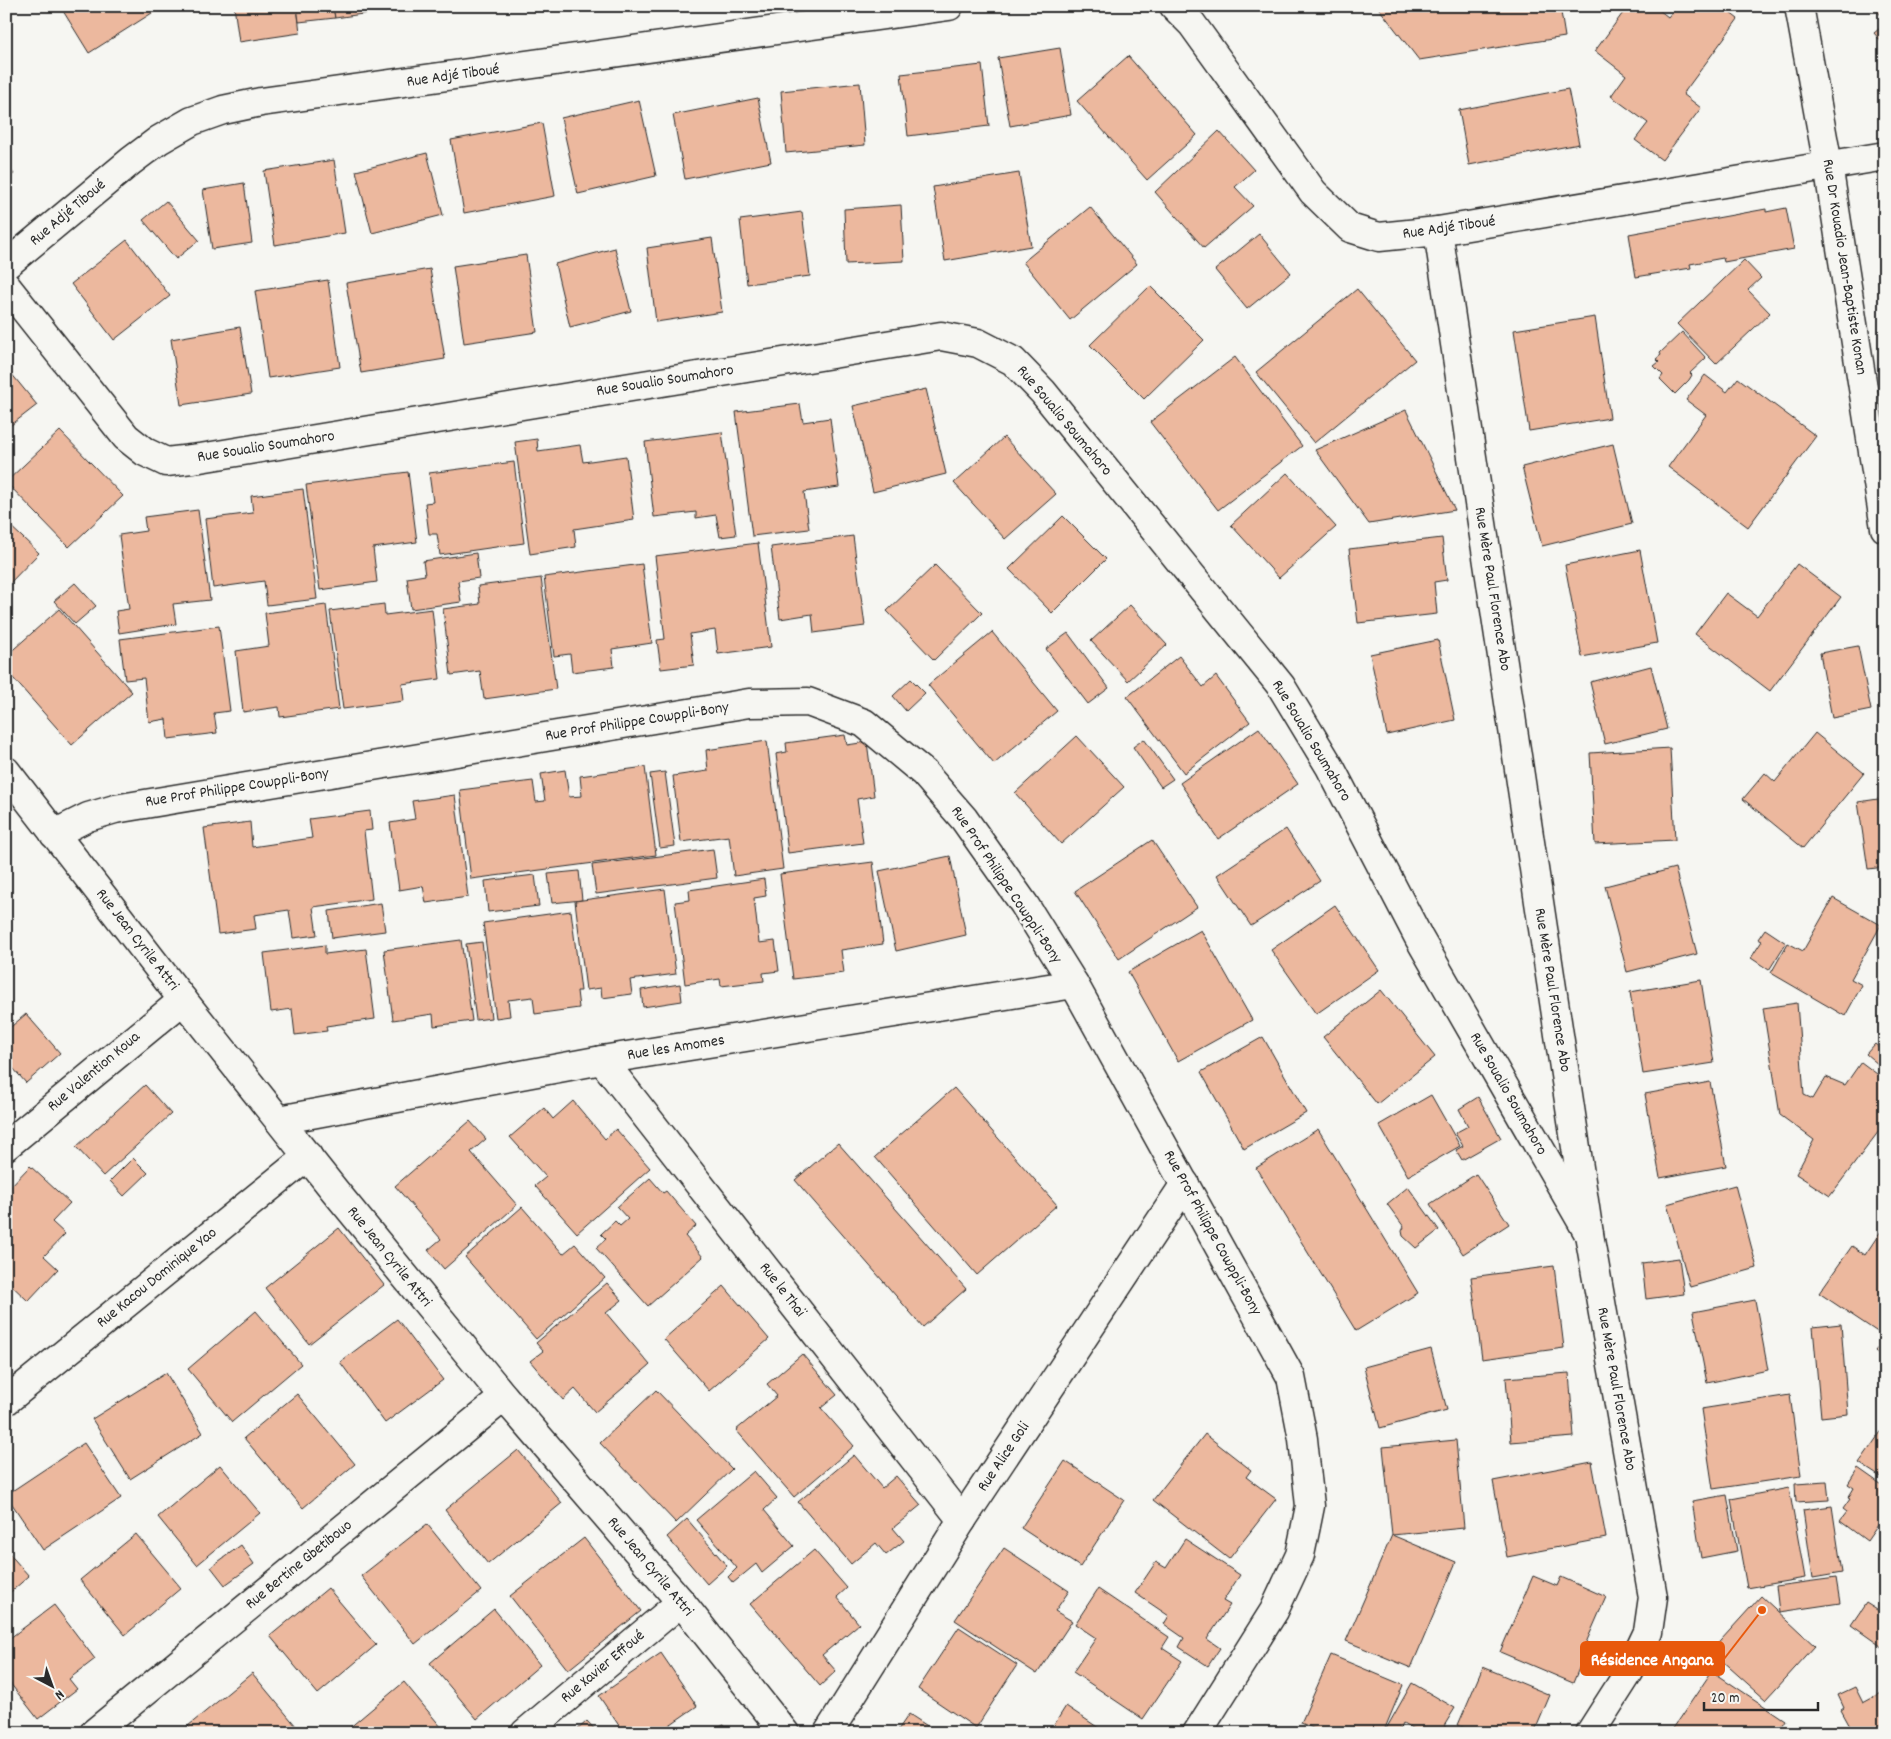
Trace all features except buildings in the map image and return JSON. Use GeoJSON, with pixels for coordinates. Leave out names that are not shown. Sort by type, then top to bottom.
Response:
{"type":"FeatureCollection","features":[{"type":"Feature","properties":{"kind":"street","name":"Rue Adjé Tiboué"},"geometry":{"type":"LineString","coordinates":[[6,266],[131,161],[159,140],[192,121],[223,110],[261,102],[949,6]]}},
{"type":"Feature","properties":{"kind":"street","name":"Rue Adjé Tiboué"},"geometry":{"type":"LineString","coordinates":[[1174,6],[1192,24],[1313,192],[1350,228],[1379,237],[1438,231],[1885,156]]}},
{"type":"Feature","properties":{"kind":"street","name":"Rue Dr Kouadio Jean-Baptiste Konan"},"geometry":{"type":"LineString","coordinates":[[1799,6],[1828,165],[1885,528]]}},
{"type":"Feature","properties":{"kind":"street","name":"Rue Mère Paul Florence Abo"},"geometry":{"type":"LineString","coordinates":[[1438,231],[1588,1234],[1653,1597],[1648,1632],[1629,1672],[1590,1733]]}},
{"type":"Feature","properties":{"kind":"street","name":"Rue Soualio Soumahoro"},"geometry":{"type":"LineString","coordinates":[[6,286],[126,437],[145,452],[166,462],[200,458],[940,336],[978,343],[1013,361],[1043,392],[1281,686],[1330,766],[1419,938],[1588,1234]]}},
{"type":"Feature","properties":{"kind":"street","name":"Rue Prof Philippe Cowppli-Bony"},"geometry":{"type":"LineString","coordinates":[[54,834],[88,817],[115,809],[749,703],[808,702],[864,723],[924,773],[964,819],[1024,904],[1074,984],[1291,1377],[1303,1439],[1310,1506],[1300,1555],[1274,1611],[1198,1733]]}},
{"type":"Feature","properties":{"kind":"street","name":"Rue Jean Cyrile Attri"},"geometry":{"type":"LineString","coordinates":[[10,782],[54,834],[279,1120],[504,1397],[681,1602],[785,1733]]}},
{"type":"Feature","properties":{"kind":"street","name":"Rue les Amomes"},"geometry":{"type":"LineString","coordinates":[[279,1120],[602,1060],[1074,984]]}},
{"type":"Feature","properties":{"kind":"street","name":"Rue Valention Koua"},"geometry":{"type":"LineString","coordinates":[[6,1146],[183,1000]]}},
{"type":"Feature","properties":{"kind":"street","name":"Rue le Thaï"},"geometry":{"type":"LineString","coordinates":[[602,1060],[962,1520]]}},
{"type":"Feature","properties":{"kind":"street","name":"Rue Kacou Dominique Yao"},"geometry":{"type":"LineString","coordinates":[[6,1400],[308,1156]]}},
{"type":"Feature","properties":{"kind":"street","name":"Rue Alice Goli"},"geometry":{"type":"LineString","coordinates":[[828,1733],[962,1520],[1185,1184]]}},
{"type":"Feature","properties":{"kind":"street","name":"Rue Bertine Gbetibouo"},"geometry":{"type":"LineString","coordinates":[[94,1733],[504,1397]]}},
{"type":"Feature","properties":{"kind":"street","name":"Rue Xavier Effoué"},"geometry":{"type":"LineString","coordinates":[[526,1733],[681,1602]]}},
{"type":"Feature","properties":{"kind":"place","name":"Résidence Angana"},"geometry":{"type":"Point","coordinates":[1762,1610]}}]}
